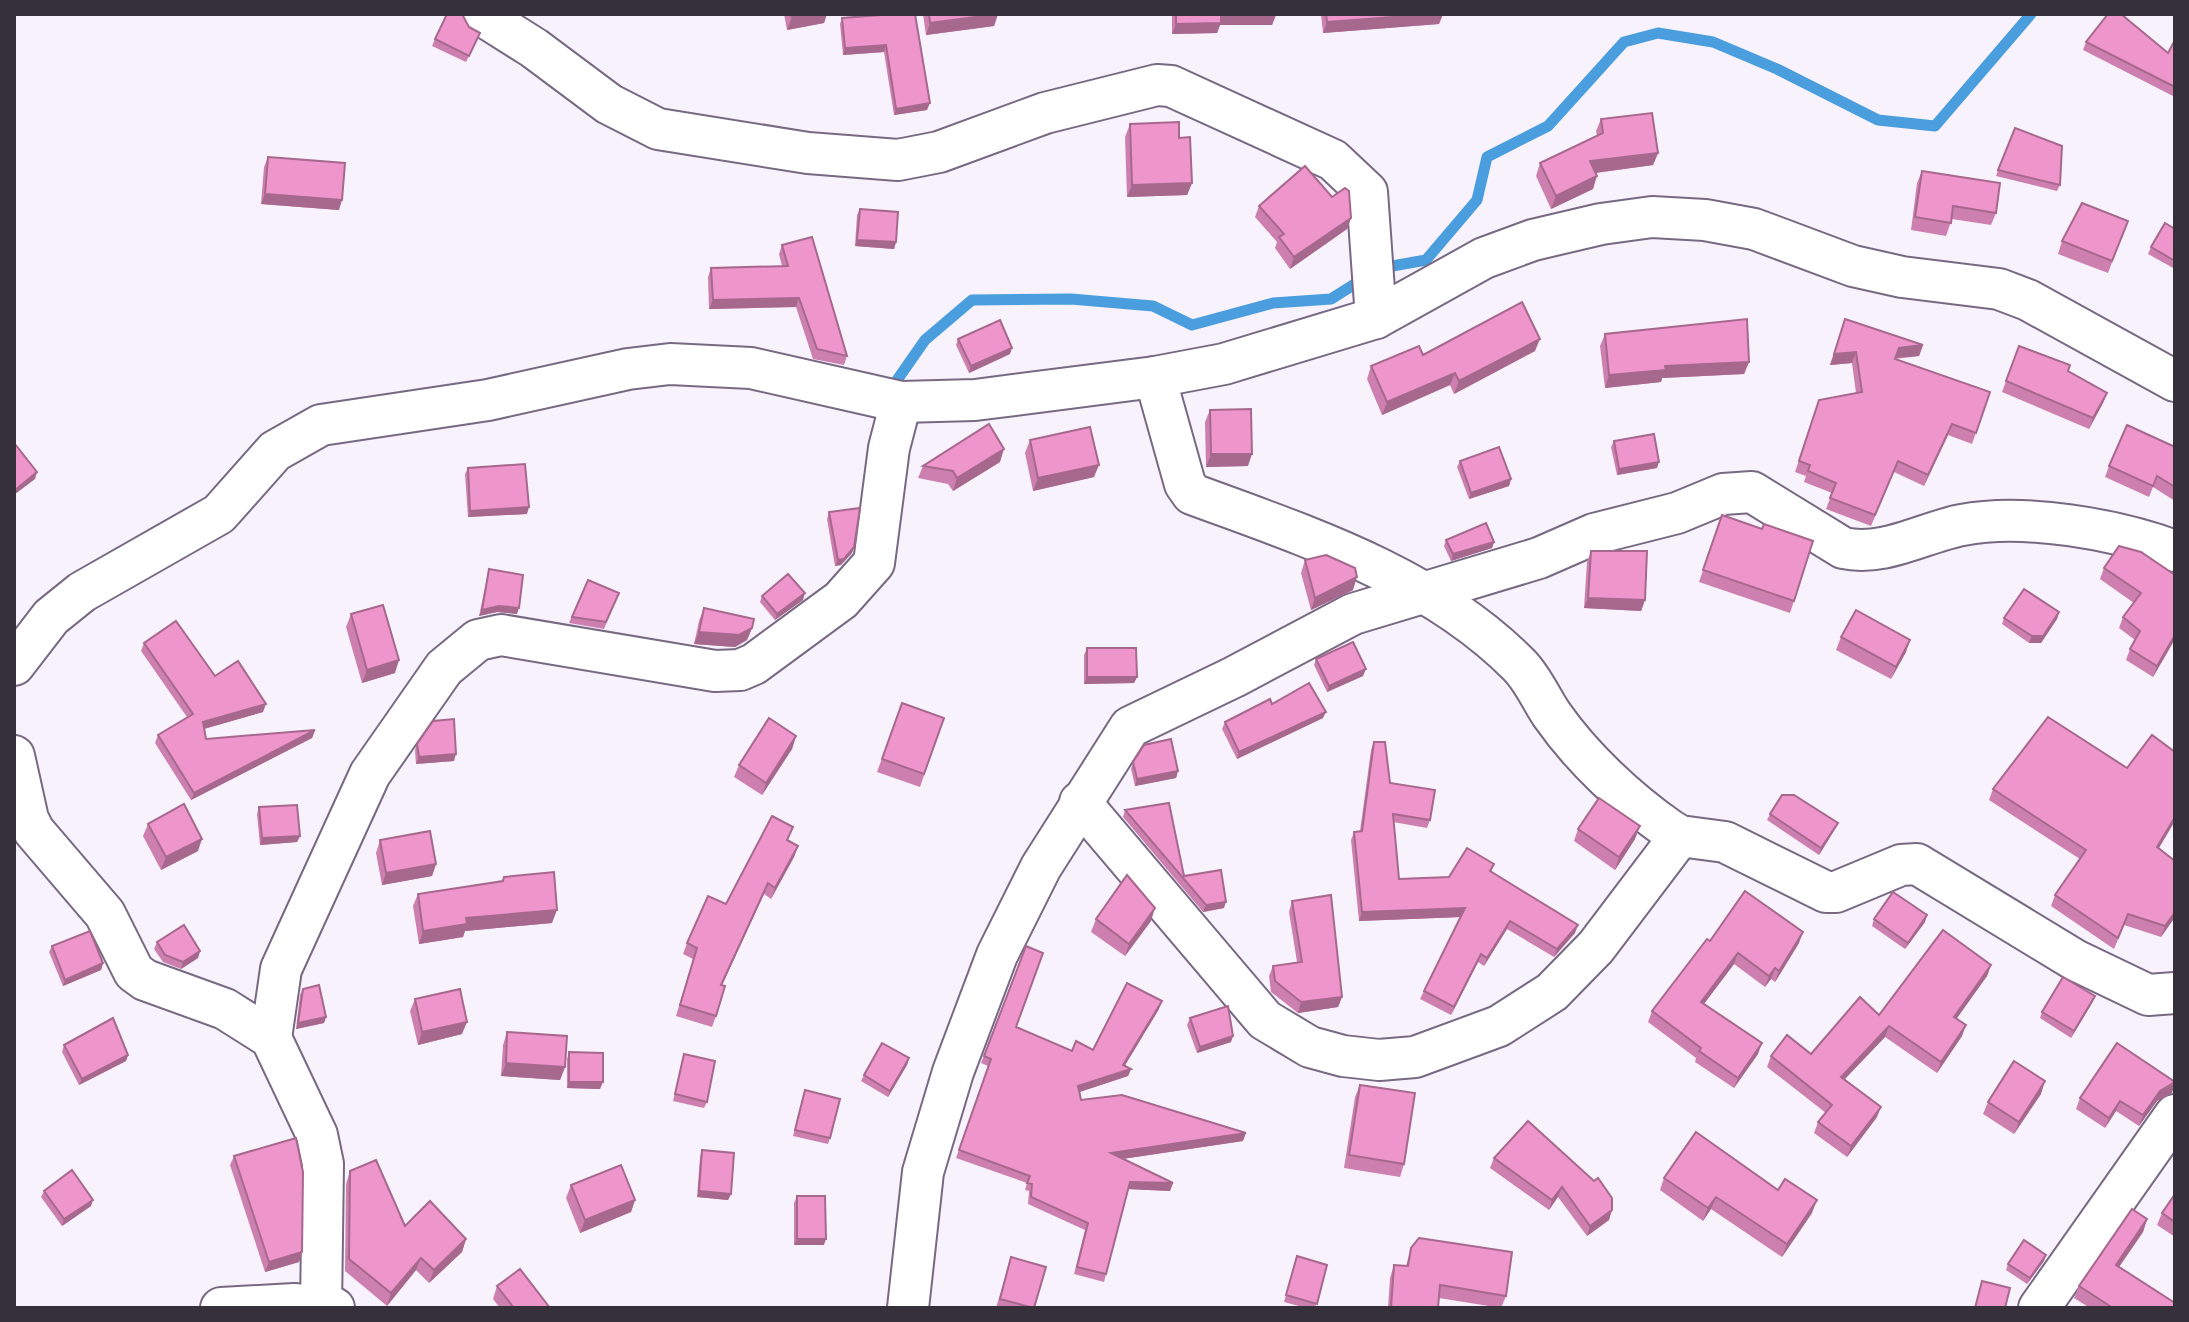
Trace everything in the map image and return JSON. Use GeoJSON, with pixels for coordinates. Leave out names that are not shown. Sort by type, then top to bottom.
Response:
{"type":"FeatureCollection","features":[{"type":"Feature","properties":{"kind":"street"},"geometry":{"type":"LineString","coordinates":[[480,14],[642,124],[808,153],[898,160],[939,152],[1045,113],[1114,95],[1157,85],[1185,90],[1333,160],[1362,183],[1369,205],[1376,318]]}},
{"type":"Feature","properties":{"kind":"street"},"geometry":{"type":"LineString","coordinates":[[14,665],[32,616],[82,592],[219,514],[275,451],[321,425],[488,400],[628,369],[670,364],[751,368],[901,402],[975,400],[1155,377],[1224,364],[1376,318],[1484,258],[1533,240],[1601,224],[1652,217],[1705,220],[1754,229],[1853,266],[1890,275],[1999,289],[2028,300],[2175,381]]}},
{"type":"Feature","properties":{"kind":"street"},"geometry":{"type":"LineString","coordinates":[[1155,377],[1185,484],[1192,494],[1309,537],[1403,580],[1460,616],[1520,665],[1553,717],[1592,761],[1659,822],[1680,836],[1725,842],[1826,892],[1836,892],[1901,865],[1917,864],[2075,960],[2148,995],[2175,993]]}},
{"type":"Feature","properties":{"kind":"street"},"geometry":{"type":"LineString","coordinates":[[271,1038],[281,969],[370,774],[444,668],[478,640],[501,635],[715,671],[740,670],[754,664],[841,600],[874,563],[889,448],[901,402]]}},
{"type":"Feature","properties":{"kind":"street"},"geometry":{"type":"LineString","coordinates":[[908,1308],[923,1172],[953,1072],[1008,930],[1080,802],[1130,727],[1234,677],[1325,626],[1539,558],[1594,534],[1677,513],[1737,491],[1752,492],[1843,548],[1854,550],[1918,541],[1960,525],[2034,521],[2147,542],[2175,551]]}},
{"type":"Feature","properties":{"kind":"street"},"geometry":{"type":"LineString","coordinates":[[14,756],[28,819],[34,831],[105,914],[134,972],[145,980],[225,1009],[271,1038],[305,1103],[320,1149],[325,1307],[221,1308]]}},
{"type":"Feature","properties":{"kind":"street"},"geometry":{"type":"LineString","coordinates":[[1080,802],[1265,1020],[1310,1047],[1343,1056],[1379,1060],[1415,1057],[1499,1026],[1552,992],[1596,947],[1680,836]]}},
{"type":"Feature","properties":{"kind":"street"},"geometry":{"type":"LineString","coordinates":[[2039,1308],[2175,1115]]}},
{"type":"Feature","properties":{"kind":"building"},"geometry":{"type":"Polygon","coordinates":[[[447,14],[462,14],[469,27],[480,33],[469,56],[435,39],[447,14]]]}},
{"type":"Feature","properties":{"kind":"building"},"geometry":{"type":"Polygon","coordinates":[[[915,14],[930,103],[896,109],[886,45],[845,48],[842,18],[915,14]]]}},
{"type":"Feature","properties":{"kind":"building"},"geometry":{"type":"Polygon","coordinates":[[[929,14],[998,14],[930,23],[929,14]]]}},
{"type":"Feature","properties":{"kind":"building"},"geometry":{"type":"Polygon","coordinates":[[[1176,14],[1276,14],[1221,15],[1221,23],[1176,24],[1176,14]]]}},
{"type":"Feature","properties":{"kind":"building"},"geometry":{"type":"Polygon","coordinates":[[[1326,14],[1432,14],[1327,22],[1326,14]]]}},
{"type":"Feature","properties":{"kind":"building"},"geometry":{"type":"Polygon","coordinates":[[[2108,14],[2121,14],[2168,53],[2175,40],[2175,87],[2086,42],[2108,14]]]}},
{"type":"Feature","properties":{"kind":"building"},"geometry":{"type":"Polygon","coordinates":[[[1652,113],[1658,153],[1590,161],[1597,176],[1556,196],[1540,163],[1603,133],[1601,119],[1652,113]]]}},
{"type":"Feature","properties":{"kind":"building"},"geometry":{"type":"Polygon","coordinates":[[[1179,122],[1179,138],[1190,137],[1192,183],[1132,185],[1130,124],[1179,122]]]}},
{"type":"Feature","properties":{"kind":"building"},"geometry":{"type":"Polygon","coordinates":[[[2015,128],[2062,146],[2060,185],[1998,170],[2015,128]]]}},
{"type":"Feature","properties":{"kind":"building"},"geometry":{"type":"Polygon","coordinates":[[[268,157],[345,163],[342,200],[265,194],[268,157]]]}},
{"type":"Feature","properties":{"kind":"building"},"geometry":{"type":"Polygon","coordinates":[[[1305,166],[1332,197],[1345,188],[1349,191],[1351,218],[1294,257],[1279,237],[1284,234],[1259,206],[1305,166]]]}},
{"type":"Feature","properties":{"kind":"building"},"geometry":{"type":"Polygon","coordinates":[[[1922,171],[2000,183],[1996,213],[1953,206],[1951,223],[1915,217],[1922,171]]]}},
{"type":"Feature","properties":{"kind":"building"},"geometry":{"type":"Polygon","coordinates":[[[2082,203],[2128,221],[2112,261],[2062,241],[2082,203]]]}},
{"type":"Feature","properties":{"kind":"building"},"geometry":{"type":"Polygon","coordinates":[[[860,209],[898,212],[896,242],[857,240],[860,209]]]}},
{"type":"Feature","properties":{"kind":"building"},"geometry":{"type":"Polygon","coordinates":[[[2165,223],[2175,229],[2175,261],[2151,247],[2165,223]]]}},
{"type":"Feature","properties":{"kind":"building"},"geometry":{"type":"Polygon","coordinates":[[[812,237],[847,356],[817,349],[799,298],[713,300],[711,268],[788,266],[782,245],[812,237]]]}},
{"type":"Feature","properties":{"kind":"building"},"geometry":{"type":"Polygon","coordinates":[[[1522,302],[1540,339],[1459,381],[1455,373],[1387,402],[1371,366],[1419,346],[1423,355],[1522,302]]]}},
{"type":"Feature","properties":{"kind":"building"},"geometry":{"type":"Polygon","coordinates":[[[1747,319],[1749,362],[1665,366],[1666,370],[1609,375],[1605,334],[1747,319]]]}},
{"type":"Feature","properties":{"kind":"building"},"geometry":{"type":"Polygon","coordinates":[[[1845,319],[1923,345],[1899,348],[1895,359],[1990,392],[1976,433],[1952,424],[1928,475],[1898,461],[1875,515],[1830,498],[1836,483],[1808,471],[1810,465],[1799,461],[1819,400],[1862,392],[1856,352],[1834,354],[1845,319]]]}},
{"type":"Feature","properties":{"kind":"building"},"geometry":{"type":"Polygon","coordinates":[[[1000,320],[1012,348],[971,366],[958,339],[1000,320]]]}},
{"type":"Feature","properties":{"kind":"building"},"geometry":{"type":"Polygon","coordinates":[[[2019,346],[2070,365],[2068,371],[2107,393],[2093,418],[2006,381],[2019,346]]]}},
{"type":"Feature","properties":{"kind":"building"},"geometry":{"type":"Polygon","coordinates":[[[1251,409],[1252,454],[1211,454],[1210,410],[1251,409]]]}},
{"type":"Feature","properties":{"kind":"building"},"geometry":{"type":"Polygon","coordinates":[[[989,424],[1004,449],[957,478],[953,471],[923,466],[989,424]]]}},
{"type":"Feature","properties":{"kind":"building"},"geometry":{"type":"Polygon","coordinates":[[[2127,425],[2175,447],[2175,487],[2157,476],[2153,486],[2109,466],[2127,425]]]}},
{"type":"Feature","properties":{"kind":"building"},"geometry":{"type":"Polygon","coordinates":[[[1090,427],[1099,465],[1038,478],[1030,440],[1090,427]]]}},
{"type":"Feature","properties":{"kind":"building"},"geometry":{"type":"Polygon","coordinates":[[[1654,434],[1659,462],[1619,469],[1614,441],[1654,434]]]}},
{"type":"Feature","properties":{"kind":"building"},"geometry":{"type":"Polygon","coordinates":[[[14,445],[37,472],[14,491],[14,445]]]}},
{"type":"Feature","properties":{"kind":"building"},"geometry":{"type":"Polygon","coordinates":[[[1499,447],[1511,479],[1471,493],[1460,461],[1499,447]]]}},
{"type":"Feature","properties":{"kind":"building"},"geometry":{"type":"Polygon","coordinates":[[[525,464],[529,507],[470,511],[468,468],[525,464]]]}},
{"type":"Feature","properties":{"kind":"building"},"geometry":{"type":"Polygon","coordinates":[[[860,508],[854,547],[844,559],[838,560],[829,512],[860,508]]]}},
{"type":"Feature","properties":{"kind":"building"},"geometry":{"type":"Polygon","coordinates":[[[1722,515],[1762,529],[1764,524],[1813,541],[1794,601],[1703,570],[1722,515]]]}},
{"type":"Feature","properties":{"kind":"building"},"geometry":{"type":"Polygon","coordinates":[[[1486,523],[1494,542],[1453,554],[1446,540],[1486,523]]]}},
{"type":"Feature","properties":{"kind":"building"},"geometry":{"type":"Polygon","coordinates":[[[2119,546],[2141,552],[2175,575],[2175,635],[2157,666],[2130,649],[2140,631],[2123,617],[2141,593],[2104,568],[2119,546]]]}},
{"type":"Feature","properties":{"kind":"building"},"geometry":{"type":"Polygon","coordinates":[[[1591,551],[1647,551],[1645,600],[1588,598],[1591,551]]]}},
{"type":"Feature","properties":{"kind":"building"},"geometry":{"type":"Polygon","coordinates":[[[1326,555],[1355,568],[1357,577],[1315,598],[1305,560],[1326,555]]]}},
{"type":"Feature","properties":{"kind":"building"},"geometry":{"type":"Polygon","coordinates":[[[489,569],[523,575],[519,608],[499,606],[482,610],[489,569]]]}},
{"type":"Feature","properties":{"kind":"building"},"geometry":{"type":"Polygon","coordinates":[[[788,574],[805,593],[777,614],[762,596],[788,574]]]}},
{"type":"Feature","properties":{"kind":"building"},"geometry":{"type":"Polygon","coordinates":[[[588,580],[619,593],[606,622],[572,617],[588,580]]]}},
{"type":"Feature","properties":{"kind":"building"},"geometry":{"type":"Polygon","coordinates":[[[2024,589],[2059,612],[2043,636],[2032,636],[2004,618],[2024,589]]]}},
{"type":"Feature","properties":{"kind":"building"},"geometry":{"type":"Polygon","coordinates":[[[383,605],[399,660],[367,670],[351,614],[383,605]]]}},
{"type":"Feature","properties":{"kind":"building"},"geometry":{"type":"Polygon","coordinates":[[[704,608],[754,619],[752,628],[739,635],[699,632],[704,608]]]}},
{"type":"Feature","properties":{"kind":"building"},"geometry":{"type":"Polygon","coordinates":[[[1856,610],[1910,640],[1896,667],[1841,637],[1856,610]]]}},
{"type":"Feature","properties":{"kind":"building"},"geometry":{"type":"Polygon","coordinates":[[[176,621],[215,676],[238,661],[266,704],[203,722],[206,739],[315,730],[194,793],[158,735],[193,714],[144,643],[176,621]]]}},
{"type":"Feature","properties":{"kind":"building"},"geometry":{"type":"Polygon","coordinates":[[[1353,642],[1366,669],[1329,686],[1316,659],[1353,642]]]}},
{"type":"Feature","properties":{"kind":"building"},"geometry":{"type":"Polygon","coordinates":[[[1087,648],[1136,648],[1137,677],[1087,677],[1087,648]]]}},
{"type":"Feature","properties":{"kind":"building"},"geometry":{"type":"Polygon","coordinates":[[[1309,683],[1326,712],[1239,752],[1225,722],[1270,699],[1272,704],[1309,683]]]}},
{"type":"Feature","properties":{"kind":"building"},"geometry":{"type":"Polygon","coordinates":[[[902,703],[944,718],[924,774],[882,759],[902,703]]]}},
{"type":"Feature","properties":{"kind":"building"},"geometry":{"type":"Polygon","coordinates":[[[2048,717],[2127,768],[2152,735],[2175,752],[2175,817],[2157,847],[2175,861],[2175,912],[2165,926],[2128,914],[2118,938],[2055,895],[2086,850],[1993,789],[2048,717]]]}},
{"type":"Feature","properties":{"kind":"building"},"geometry":{"type":"Polygon","coordinates":[[[769,718],[796,736],[766,783],[739,765],[769,718]]]}},
{"type":"Feature","properties":{"kind":"building"},"geometry":{"type":"Polygon","coordinates":[[[454,719],[456,754],[419,757],[417,744],[433,721],[454,719]]]}},
{"type":"Feature","properties":{"kind":"building"},"geometry":{"type":"Polygon","coordinates":[[[1171,739],[1178,771],[1137,779],[1133,762],[1144,745],[1171,739]]]}},
{"type":"Feature","properties":{"kind":"building"},"geometry":{"type":"Polygon","coordinates":[[[1374,742],[1385,742],[1390,783],[1435,790],[1430,820],[1393,814],[1399,879],[1449,877],[1467,848],[1494,864],[1490,871],[1578,925],[1557,949],[1510,921],[1487,958],[1481,954],[1454,1007],[1424,991],[1465,908],[1362,912],[1354,832],[1362,831],[1374,742]]]}},
{"type":"Feature","properties":{"kind":"building"},"geometry":{"type":"Polygon","coordinates":[[[1782,795],[1794,795],[1838,823],[1821,848],[1770,814],[1782,795]]]}},
{"type":"Feature","properties":{"kind":"building"},"geometry":{"type":"Polygon","coordinates":[[[1599,798],[1640,826],[1619,857],[1578,829],[1599,798]]]}},
{"type":"Feature","properties":{"kind":"building"},"geometry":{"type":"Polygon","coordinates":[[[1169,803],[1184,876],[1221,870],[1226,902],[1206,905],[1125,810],[1169,803]]]}},
{"type":"Feature","properties":{"kind":"building"},"geometry":{"type":"Polygon","coordinates":[[[184,804],[202,839],[166,857],[148,824],[184,804]]]}},
{"type":"Feature","properties":{"kind":"building"},"geometry":{"type":"Polygon","coordinates":[[[297,805],[300,836],[262,838],[259,807],[297,805]]]}},
{"type":"Feature","properties":{"kind":"building"},"geometry":{"type":"Polygon","coordinates":[[[772,816],[793,827],[787,840],[798,846],[775,888],[768,883],[721,985],[725,986],[716,1016],[680,1005],[697,948],[687,943],[708,896],[726,904],[772,816]]]}},
{"type":"Feature","properties":{"kind":"building"},"geometry":{"type":"Polygon","coordinates":[[[430,831],[436,864],[386,873],[380,840],[430,831]]]}},
{"type":"Feature","properties":{"kind":"building"},"geometry":{"type":"Polygon","coordinates":[[[554,872],[557,910],[466,918],[467,924],[423,931],[418,894],[503,881],[504,877],[554,872]]]}},
{"type":"Feature","properties":{"kind":"building"},"geometry":{"type":"Polygon","coordinates":[[[1127,875],[1155,908],[1129,944],[1096,919],[1127,875]]]}},
{"type":"Feature","properties":{"kind":"building"},"geometry":{"type":"Polygon","coordinates":[[[1745,891],[1803,932],[1779,971],[1775,968],[1769,976],[1738,953],[1701,1002],[1762,1043],[1738,1078],[1699,1051],[1701,1048],[1652,1011],[1707,939],[1710,941],[1745,891]]]}},
{"type":"Feature","properties":{"kind":"building"},"geometry":{"type":"Polygon","coordinates":[[[1893,892],[1927,915],[1908,943],[1874,919],[1893,892]]]}},
{"type":"Feature","properties":{"kind":"building"},"geometry":{"type":"Polygon","coordinates":[[[1331,895],[1342,997],[1301,1002],[1275,981],[1273,966],[1302,962],[1292,901],[1331,895]]]}},
{"type":"Feature","properties":{"kind":"building"},"geometry":{"type":"Polygon","coordinates":[[[184,925],[200,951],[183,962],[165,955],[157,942],[184,925]]]}},
{"type":"Feature","properties":{"kind":"building"},"geometry":{"type":"Polygon","coordinates":[[[1943,930],[1991,965],[1954,1017],[1966,1025],[1941,1062],[1889,1026],[1841,1077],[1881,1107],[1851,1146],[1818,1122],[1832,1105],[1771,1056],[1787,1035],[1811,1054],[1860,997],[1879,1015],[1943,930]]]}},
{"type":"Feature","properties":{"kind":"building"},"geometry":{"type":"Polygon","coordinates":[[[90,931],[103,963],[65,980],[52,946],[90,931]]]}},
{"type":"Feature","properties":{"kind":"building"},"geometry":{"type":"Polygon","coordinates":[[[1026,946],[1043,953],[1016,1027],[1072,1051],[1076,1041],[1093,1050],[1127,983],[1162,1001],[1123,1065],[1131,1069],[1078,1086],[1081,1100],[1122,1095],[1246,1133],[1111,1153],[1173,1183],[1130,1182],[1106,1274],[1077,1267],[1088,1223],[1031,1197],[1032,1184],[1027,1183],[1030,1176],[959,1150],[991,1059],[984,1056],[1026,946]]]}},
{"type":"Feature","properties":{"kind":"building"},"geometry":{"type":"Polygon","coordinates":[[[2063,977],[2095,996],[2074,1031],[2042,1012],[2063,977]]]}},
{"type":"Feature","properties":{"kind":"building"},"geometry":{"type":"Polygon","coordinates":[[[319,985],[326,1017],[298,1023],[303,989],[319,985]]]}},
{"type":"Feature","properties":{"kind":"building"},"geometry":{"type":"Polygon","coordinates":[[[460,989],[467,1022],[422,1032],[415,999],[460,989]]]}},
{"type":"Feature","properties":{"kind":"building"},"geometry":{"type":"Polygon","coordinates":[[[1228,1006],[1233,1036],[1200,1047],[1190,1018],[1228,1006]]]}},
{"type":"Feature","properties":{"kind":"building"},"geometry":{"type":"Polygon","coordinates":[[[113,1018],[128,1055],[82,1079],[64,1045],[113,1018]]]}},
{"type":"Feature","properties":{"kind":"building"},"geometry":{"type":"Polygon","coordinates":[[[507,1032],[567,1036],[565,1067],[506,1063],[507,1032]]]}},
{"type":"Feature","properties":{"kind":"building"},"geometry":{"type":"Polygon","coordinates":[[[882,1043],[909,1058],[890,1091],[864,1075],[882,1043]]]}},
{"type":"Feature","properties":{"kind":"building"},"geometry":{"type":"Polygon","coordinates":[[[2117,1043],[2175,1082],[2160,1091],[2143,1115],[2120,1101],[2109,1118],[2080,1098],[2117,1043]]]}},
{"type":"Feature","properties":{"kind":"building"},"geometry":{"type":"Polygon","coordinates":[[[569,1052],[603,1053],[603,1082],[569,1082],[569,1052]]]}},
{"type":"Feature","properties":{"kind":"building"},"geometry":{"type":"Polygon","coordinates":[[[684,1054],[715,1061],[707,1102],[675,1094],[684,1054]]]}},
{"type":"Feature","properties":{"kind":"building"},"geometry":{"type":"Polygon","coordinates":[[[2014,1061],[2045,1081],[2019,1122],[1988,1102],[2014,1061]]]}},
{"type":"Feature","properties":{"kind":"building"},"geometry":{"type":"Polygon","coordinates":[[[1360,1085],[1415,1093],[1404,1164],[1349,1155],[1360,1085]]]}},
{"type":"Feature","properties":{"kind":"building"},"geometry":{"type":"Polygon","coordinates":[[[805,1090],[840,1099],[830,1138],[795,1130],[805,1090]]]}},
{"type":"Feature","properties":{"kind":"building"},"geometry":{"type":"Polygon","coordinates":[[[1528,1121],[1594,1181],[1598,1178],[1612,1198],[1612,1210],[1590,1226],[1562,1187],[1552,1200],[1494,1158],[1528,1121]]]}},
{"type":"Feature","properties":{"kind":"building"},"geometry":{"type":"Polygon","coordinates":[[[1696,1132],[1778,1190],[1785,1179],[1817,1200],[1787,1244],[1716,1197],[1708,1208],[1664,1178],[1696,1132]]]}},
{"type":"Feature","properties":{"kind":"building"},"geometry":{"type":"Polygon","coordinates":[[[296,1138],[303,1172],[302,1252],[269,1262],[234,1156],[296,1138]]]}},
{"type":"Feature","properties":{"kind":"building"},"geometry":{"type":"Polygon","coordinates":[[[702,1150],[734,1153],[731,1194],[699,1191],[702,1150]]]}},
{"type":"Feature","properties":{"kind":"building"},"geometry":{"type":"Polygon","coordinates":[[[376,1160],[405,1226],[430,1201],[466,1239],[434,1270],[421,1258],[391,1293],[349,1259],[350,1171],[376,1160]]]}},
{"type":"Feature","properties":{"kind":"building"},"geometry":{"type":"Polygon","coordinates":[[[621,1165],[635,1200],[585,1220],[571,1185],[621,1165]]]}},
{"type":"Feature","properties":{"kind":"building"},"geometry":{"type":"Polygon","coordinates":[[[72,1170],[93,1200],[64,1219],[44,1191],[72,1170]]]}},
{"type":"Feature","properties":{"kind":"building"},"geometry":{"type":"Polygon","coordinates":[[[2175,1194],[2175,1222],[2162,1213],[2175,1194]]]}},
{"type":"Feature","properties":{"kind":"building"},"geometry":{"type":"Polygon","coordinates":[[[797,1196],[825,1196],[826,1239],[797,1239],[797,1196]]]}},
{"type":"Feature","properties":{"kind":"building"},"geometry":{"type":"Polygon","coordinates":[[[2132,1209],[2147,1219],[2116,1265],[2175,1303],[2175,1308],[2113,1308],[2079,1286],[2132,1209]]]}},
{"type":"Feature","properties":{"kind":"building"},"geometry":{"type":"Polygon","coordinates":[[[1419,1238],[1512,1252],[1506,1296],[1440,1285],[1438,1308],[1391,1308],[1394,1265],[1408,1266],[1411,1248],[1419,1238]]]}},
{"type":"Feature","properties":{"kind":"building"},"geometry":{"type":"Polygon","coordinates":[[[2024,1240],[2046,1255],[2030,1278],[2008,1264],[2024,1240]]]}},
{"type":"Feature","properties":{"kind":"building"},"geometry":{"type":"Polygon","coordinates":[[[1297,1256],[1327,1265],[1317,1304],[1286,1295],[1297,1256]]]}},
{"type":"Feature","properties":{"kind":"building"},"geometry":{"type":"Polygon","coordinates":[[[1011,1257],[1046,1267],[1034,1308],[1000,1299],[1011,1257]]]}},
{"type":"Feature","properties":{"kind":"building"},"geometry":{"type":"Polygon","coordinates":[[[520,1269],[550,1308],[514,1308],[497,1286],[520,1269]]]}},
{"type":"Feature","properties":{"kind":"building"},"geometry":{"type":"Polygon","coordinates":[[[1982,1281],[2010,1288],[2005,1308],[1975,1308],[1982,1281]]]}},
{"type":"Feature","properties":{"kind":"waterway"},"geometry":{"type":"LineString","coordinates":[[1381,268],[1426,260],[1477,200],[1487,157],[1548,126],[1624,42],[1658,33],[1713,42],[1777,69],[1878,120],[1935,126],[2031,14]]}},
{"type":"Feature","properties":{"kind":"waterway"},"geometry":{"type":"LineString","coordinates":[[888,393],[925,340],[972,300],[1071,299],[1153,306],[1192,325],[1273,303],[1331,299],[1366,277]]}}]}
